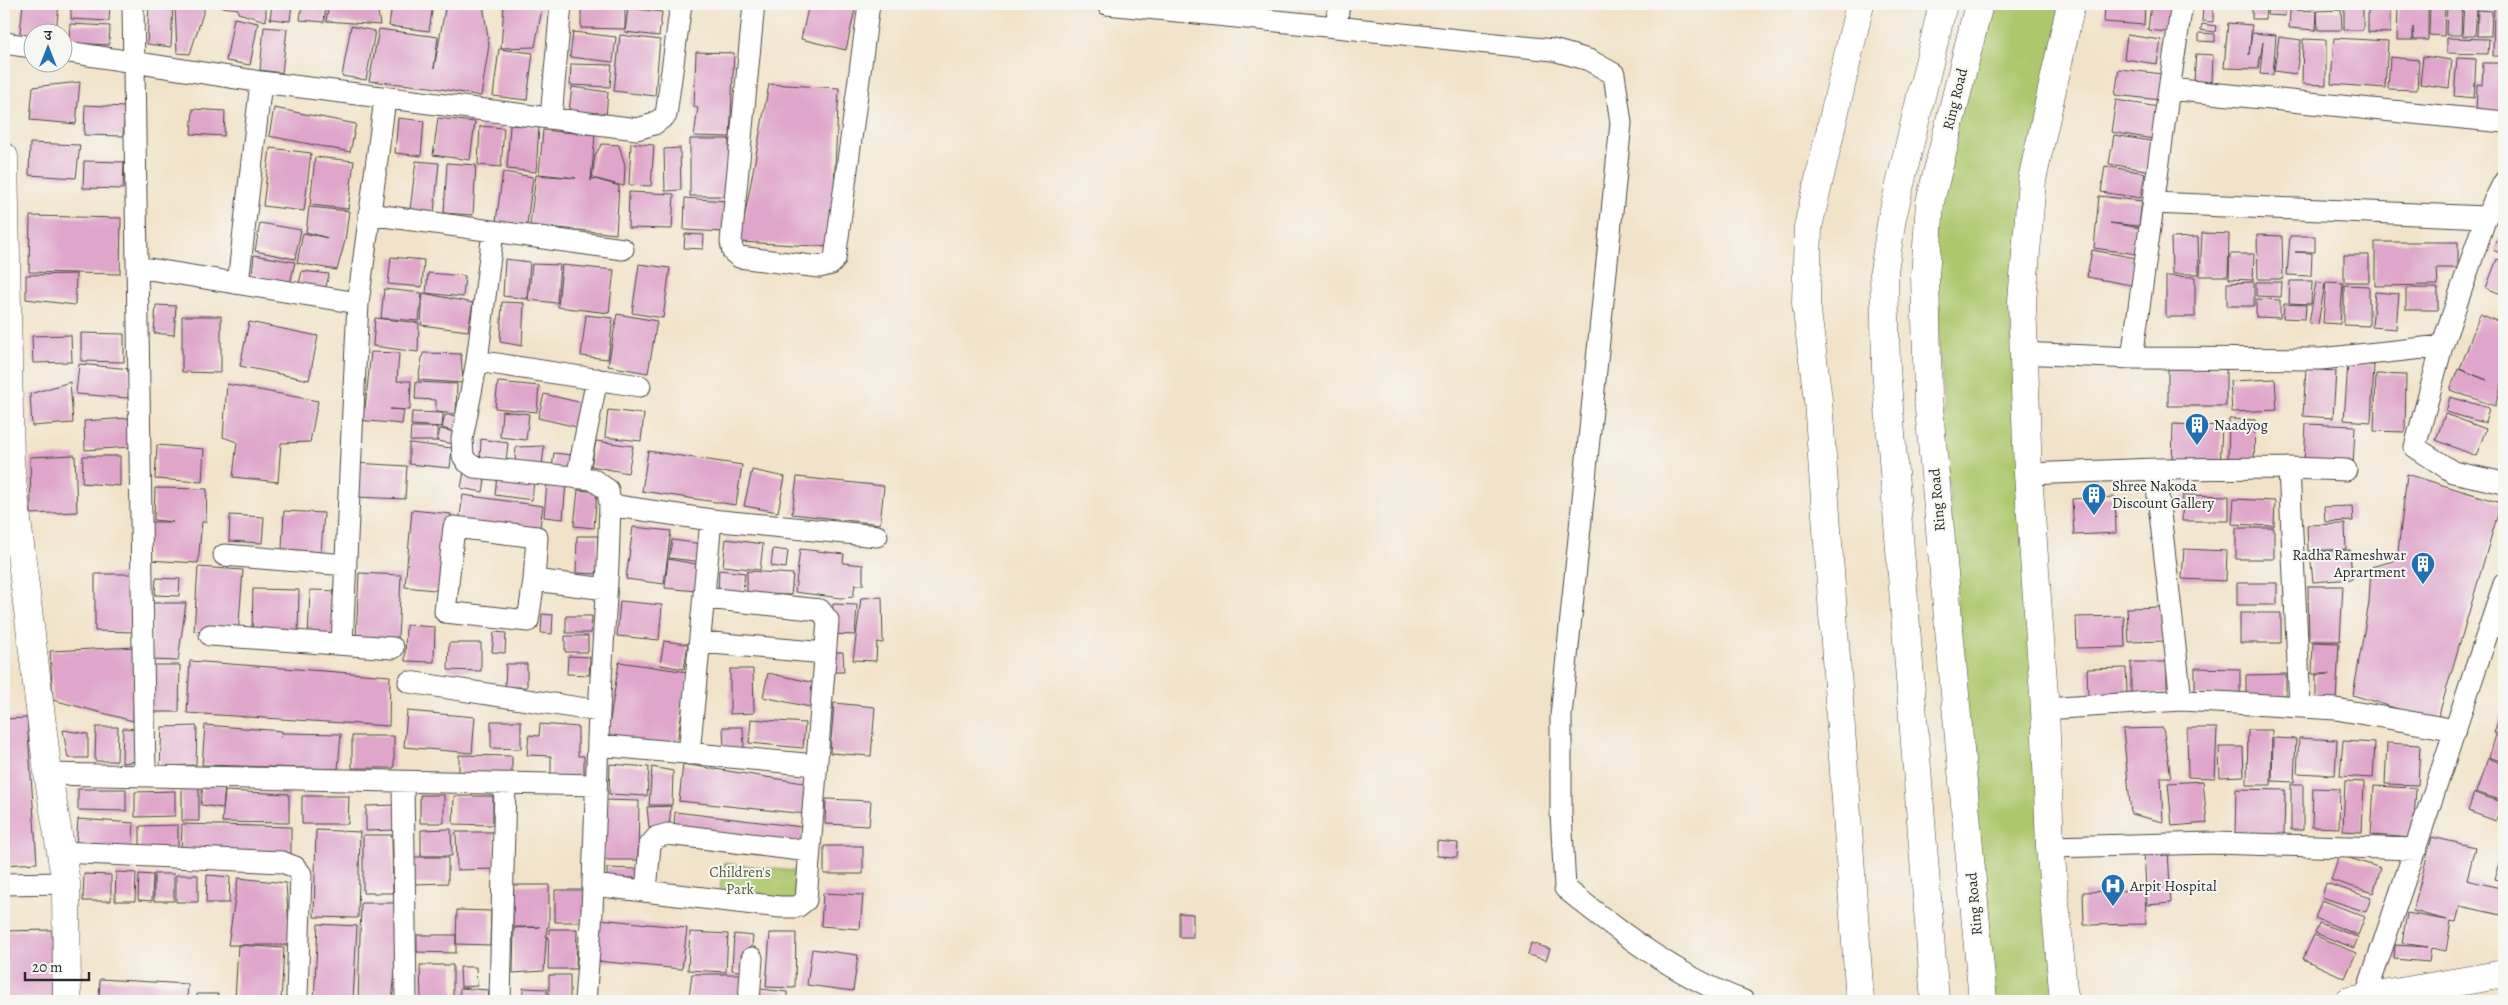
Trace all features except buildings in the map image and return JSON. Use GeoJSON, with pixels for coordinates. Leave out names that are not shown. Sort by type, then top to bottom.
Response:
{"type":"FeatureCollection","features":[{"type":"Feature","properties":{"kind":"street"},"geometry":{"type":"LineString","coordinates":[[133,4],[132,60],[145,776]]}},
{"type":"Feature","properties":{"kind":"street"},"geometry":{"type":"LineString","coordinates":[[551,118],[561,4]]}},
{"type":"Feature","properties":{"kind":"street"},"geometry":{"type":"LineString","coordinates":[[72,52],[132,60],[261,82],[386,99],[637,129],[654,124],[666,115],[681,4]]}},
{"type":"Feature","properties":{"kind":"street"},"geometry":{"type":"LineString","coordinates":[[754,4],[730,242],[733,252],[739,257],[819,266],[831,264],[835,259],[869,4]]}},
{"type":"Feature","properties":{"kind":"street"},"geometry":{"type":"LineString","coordinates":[[1107,4],[1553,50],[1589,60],[1614,74],[1620,123],[1561,716],[1561,813],[1565,888],[1623,935],[1720,992],[1744,1001]]}},
{"type":"Feature","properties":{"kind":"street"},"geometry":{"type":"LineString","coordinates":[[1336,27],[1339,4]]}},
{"type":"Feature","properties":{"kind":"street"},"geometry":{"type":"LineString","coordinates":[[1860,4],[1808,227],[1806,303],[1818,400],[1860,1001]]}},
{"type":"Feature","properties":{"kind":"street"},"geometry":{"type":"LineString","coordinates":[[1935,1001],[1886,369],[1884,271],[1892,218],[1943,4]]}},
{"type":"Feature","properties":{"kind":"street","name":"Ring Road"},"geometry":{"type":"LineString","coordinates":[[1979,4],[1930,202],[1924,276],[1928,398],[1983,1001]]}},
{"type":"Feature","properties":{"kind":"street"},"geometry":{"type":"LineString","coordinates":[[2064,1001],[2050,847],[2045,709],[2028,474],[2022,300],[2032,180],[2071,4]]}},
{"type":"Feature","properties":{"kind":"street"},"geometry":{"type":"LineString","coordinates":[[2132,358],[2182,4]]}},
{"type":"Feature","properties":{"kind":"street"},"geometry":{"type":"LineString","coordinates":[[4,43],[22,46]]}},
{"type":"Feature","properties":{"kind":"street"},"geometry":{"type":"LineString","coordinates":[[238,283],[261,82]]}},
{"type":"Feature","properties":{"kind":"street"},"geometry":{"type":"LineString","coordinates":[[2169,89],[2504,122]]}},
{"type":"Feature","properties":{"kind":"street"},"geometry":{"type":"LineString","coordinates":[[342,644],[358,303],[386,99]]}},
{"type":"Feature","properties":{"kind":"street"},"geometry":{"type":"LineString","coordinates":[[4,157],[7,463],[48,774],[66,883],[67,1001]]}},
{"type":"Feature","properties":{"kind":"street"},"geometry":{"type":"LineString","coordinates":[[2504,182],[2486,216],[2442,346],[2415,447],[2453,472],[2504,482]]}},
{"type":"Feature","properties":{"kind":"street"},"geometry":{"type":"LineString","coordinates":[[2154,204],[2486,216]]}},
{"type":"Feature","properties":{"kind":"street"},"geometry":{"type":"LineString","coordinates":[[369,214],[623,249]]}},
{"type":"Feature","properties":{"kind":"street"},"geometry":{"type":"LineString","coordinates":[[493,232],[477,361],[462,439],[463,456],[474,467],[592,479],[608,490],[610,505],[585,1001]]}},
{"type":"Feature","properties":{"kind":"street"},"geometry":{"type":"LineString","coordinates":[[137,266],[358,303]]}},
{"type":"Feature","properties":{"kind":"street"},"geometry":{"type":"LineString","coordinates":[[2023,353],[2132,358],[2321,359],[2442,346]]}},
{"type":"Feature","properties":{"kind":"street"},"geometry":{"type":"LineString","coordinates":[[477,361],[640,386]]}},
{"type":"Feature","properties":{"kind":"street"},"geometry":{"type":"LineString","coordinates":[[577,478],[597,379]]}},
{"type":"Feature","properties":{"kind":"street"},"geometry":{"type":"LineString","coordinates":[[2028,474],[2155,469],[2289,468],[2346,470]]}},
{"type":"Feature","properties":{"kind":"street"},"geometry":{"type":"LineString","coordinates":[[2289,468],[2300,707]]}},
{"type":"Feature","properties":{"kind":"street"},"geometry":{"type":"LineString","coordinates":[[2155,469],[2181,700]]}},
{"type":"Feature","properties":{"kind":"street"},"geometry":{"type":"LineString","coordinates":[[610,505],[712,520],[878,536]]}},
{"type":"Feature","properties":{"kind":"street"},"geometry":{"type":"LineString","coordinates":[[689,754],[706,598],[712,520]]}},
{"type":"Feature","properties":{"kind":"street"},"geometry":{"type":"LineString","coordinates":[[454,526],[537,537],[534,580],[528,621],[445,612],[454,526]]}},
{"type":"Feature","properties":{"kind":"street"},"geometry":{"type":"LineString","coordinates":[[224,554],[346,565]]}},
{"type":"Feature","properties":{"kind":"street"},"geometry":{"type":"LineString","coordinates":[[534,580],[606,588]]}},
{"type":"Feature","properties":{"kind":"street"},"geometry":{"type":"LineString","coordinates":[[2359,1000],[2416,848],[2504,584]]}},
{"type":"Feature","properties":{"kind":"street"},"geometry":{"type":"LineString","coordinates":[[592,885],[780,907],[797,907],[806,900],[828,620],[820,610],[706,598]]}},
{"type":"Feature","properties":{"kind":"street"},"geometry":{"type":"LineString","coordinates":[[210,635],[393,648]]}},
{"type":"Feature","properties":{"kind":"street"},"geometry":{"type":"LineString","coordinates":[[701,642],[825,653]]}},
{"type":"Feature","properties":{"kind":"street"},"geometry":{"type":"LineString","coordinates":[[410,682],[599,712]]}},
{"type":"Feature","properties":{"kind":"street"},"geometry":{"type":"LineString","coordinates":[[2045,709],[2181,700],[2336,709],[2456,730]]}},
{"type":"Feature","properties":{"kind":"street"},"geometry":{"type":"LineString","coordinates":[[598,745],[816,765]]}},
{"type":"Feature","properties":{"kind":"street"},"geometry":{"type":"LineString","coordinates":[[48,774],[596,786]]}},
{"type":"Feature","properties":{"kind":"street"},"geometry":{"type":"LineString","coordinates":[[403,782],[406,1001]]}},
{"type":"Feature","properties":{"kind":"street"},"geometry":{"type":"LineString","coordinates":[[500,1001],[505,784]]}},
{"type":"Feature","properties":{"kind":"street"},"geometry":{"type":"LineString","coordinates":[[646,891],[650,845],[657,837],[668,834],[809,851]]}},
{"type":"Feature","properties":{"kind":"street"},"geometry":{"type":"LineString","coordinates":[[2050,847],[2214,843],[2416,848]]}},
{"type":"Feature","properties":{"kind":"street"},"geometry":{"type":"LineString","coordinates":[[61,852],[282,862],[295,867],[301,874],[297,995]]}},
{"type":"Feature","properties":{"kind":"street"},"geometry":{"type":"LineString","coordinates":[[4,884],[66,883]]}},
{"type":"Feature","properties":{"kind":"street"},"geometry":{"type":"LineString","coordinates":[[749,1001],[752,958]]}},
{"type":"Feature","properties":{"kind":"street"},"geometry":{"type":"LineString","coordinates":[[2359,1000],[2504,974]]}},
{"type":"Feature","properties":{"kind":"green space"},"geometry":{"type":"Polygon","coordinates":[[[1977,4],[2071,4],[2010,308],[2056,1001],[1984,1001],[1930,202],[1977,4]]]}},
{"type":"Feature","properties":{"kind":"green space","name":"Children's Park"},"geometry":{"type":"Polygon","coordinates":[[[724,863],[801,872],[797,902],[719,895],[724,863]]]}},
{"type":"Feature","properties":{"kind":"place","name":"Naadyog"},"geometry":{"type":"Point","coordinates":[2197,446]}},
{"type":"Feature","properties":{"kind":"place","name":"Shree Nakoda Discount Gallery"},"geometry":{"type":"Point","coordinates":[2094,516]}},
{"type":"Feature","properties":{"kind":"place","name":"Radha Rameshwar Aprartment"},"geometry":{"type":"Point","coordinates":[2423,585]}},
{"type":"Feature","properties":{"kind":"place","name":"Arpit Hospital"},"geometry":{"type":"Point","coordinates":[2113,907]}}]}
